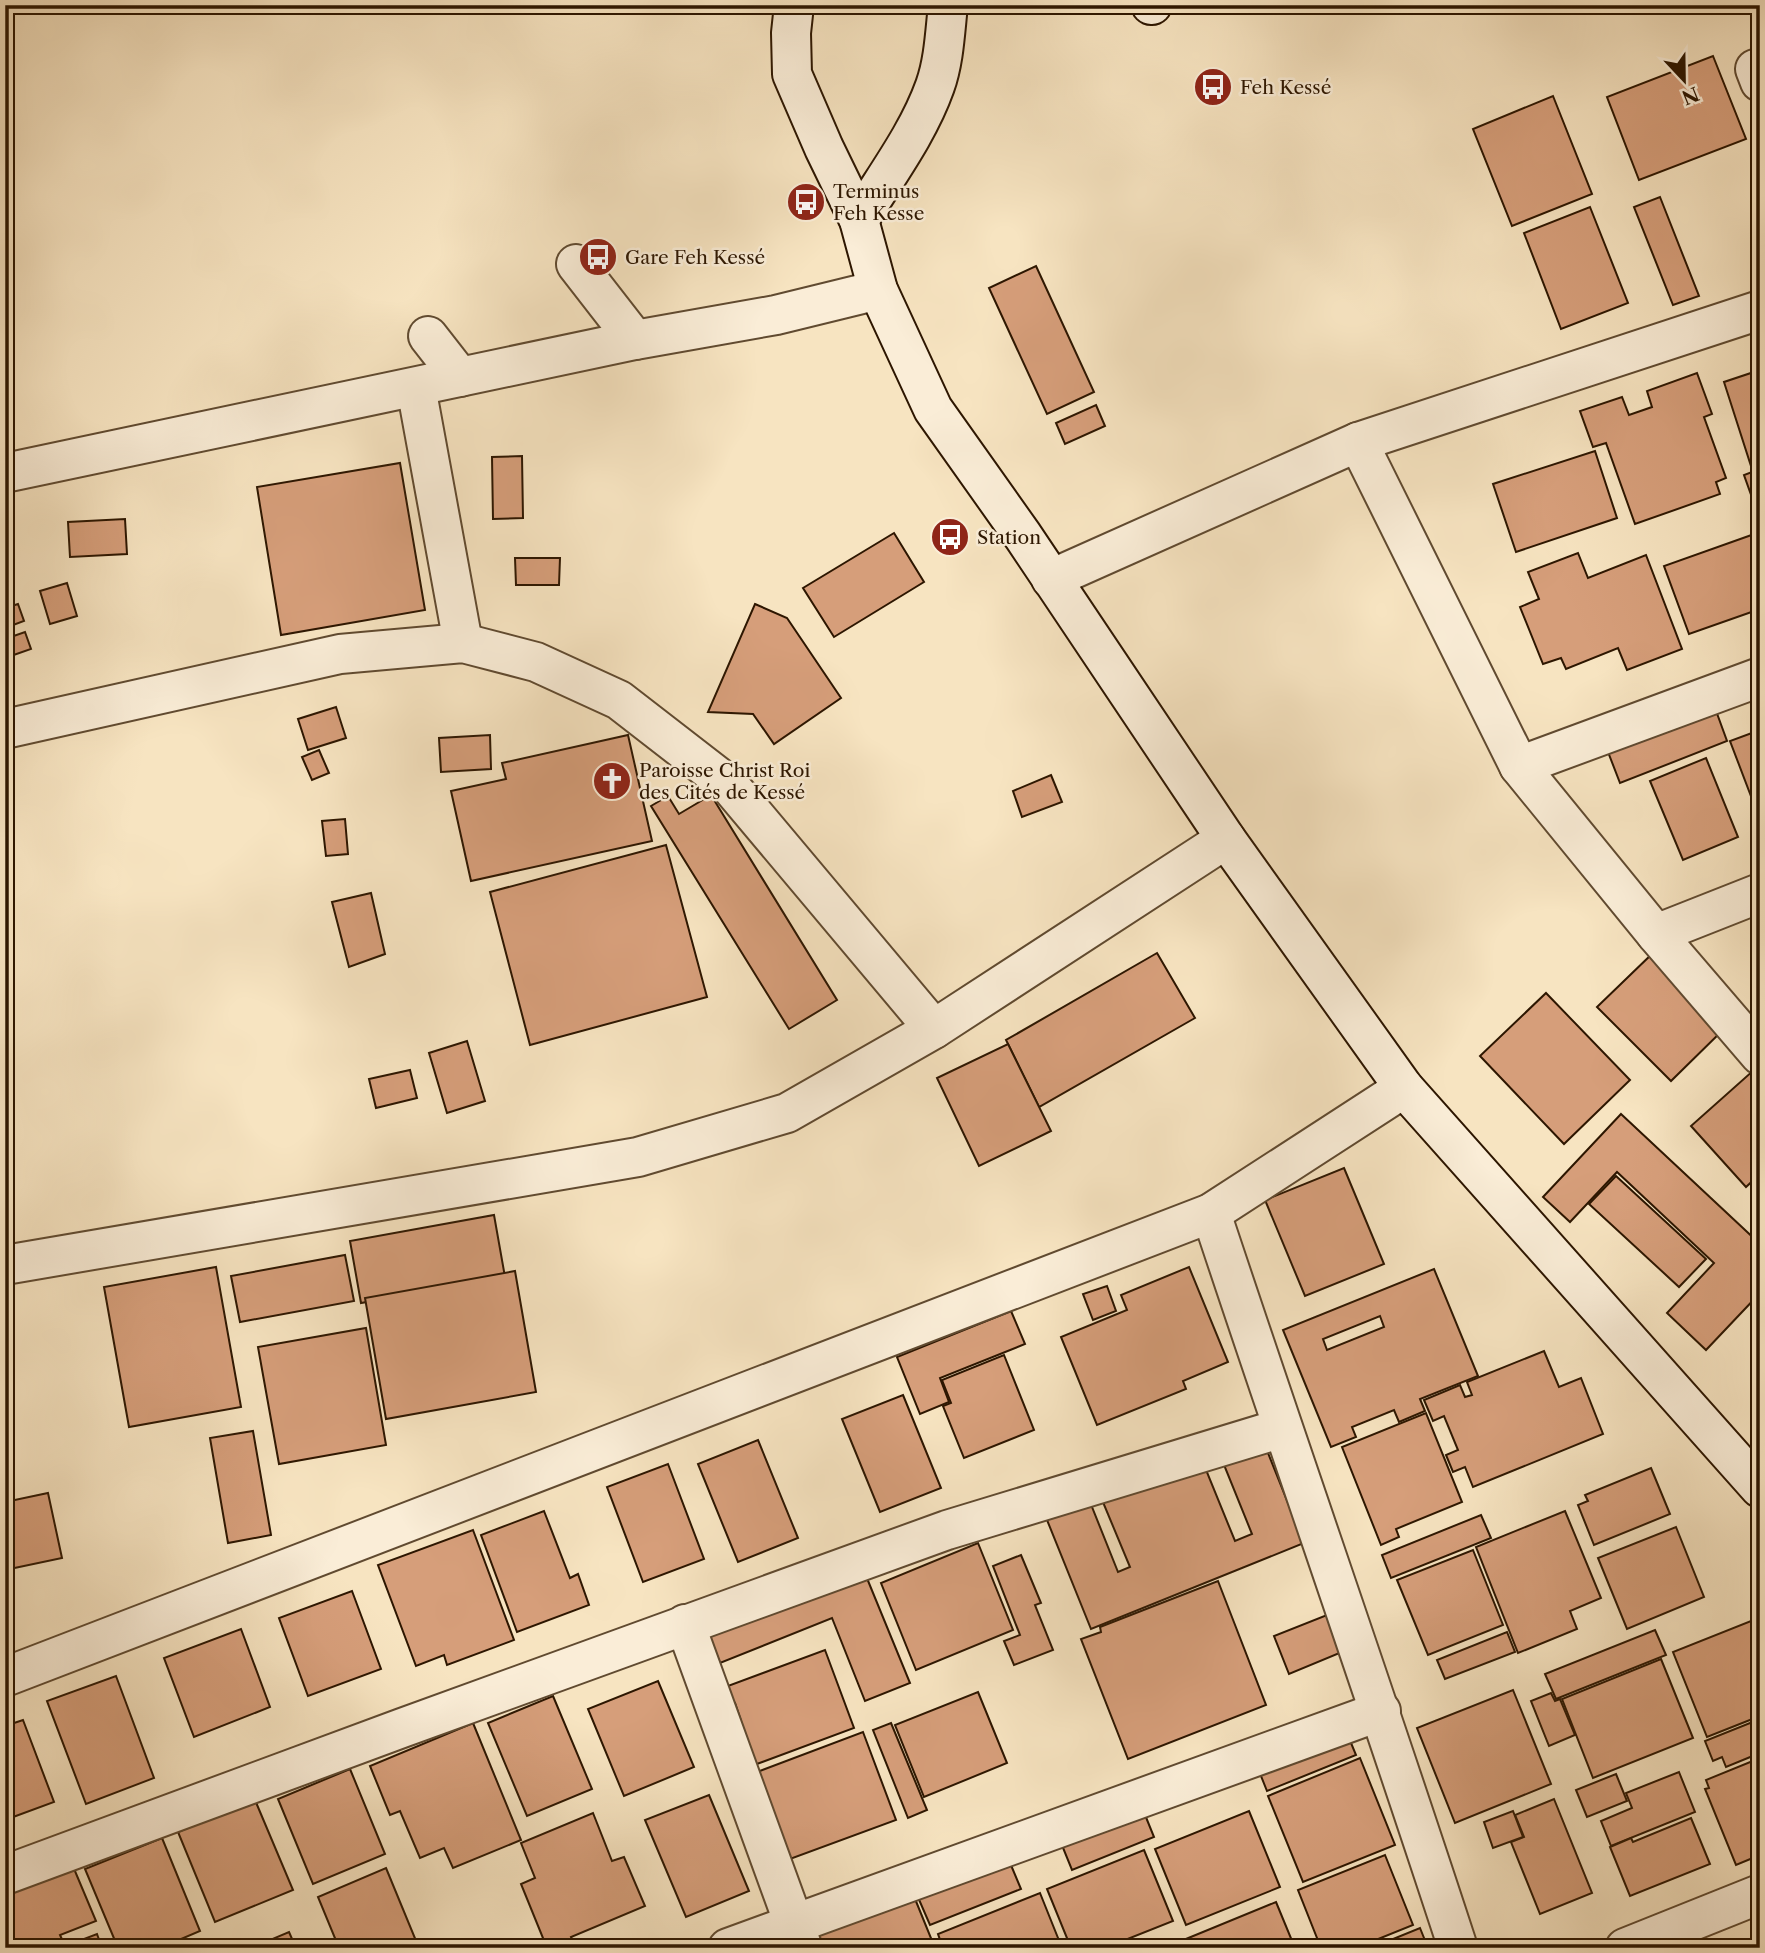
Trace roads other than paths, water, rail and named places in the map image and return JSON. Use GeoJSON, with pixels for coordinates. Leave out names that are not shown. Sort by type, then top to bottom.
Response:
{"type":"FeatureCollection","features":[{"type":"Feature","properties":{"kind":"street"},"geometry":{"type":"LineString","coordinates":[[794,5],[791,33],[792,74],[859,220],[878,290],[933,410],[1051,579],[1226,839],[1404,1088],[1760,1488]]}},
{"type":"Feature","properties":{"kind":"street"},"geometry":{"type":"LineString","coordinates":[[859,220],[913,131],[935,87],[943,54],[948,5]]}},
{"type":"Feature","properties":{"kind":"street"},"geometry":{"type":"LineString","coordinates":[[576,264],[635,341]]}},
{"type":"Feature","properties":{"kind":"street"},"geometry":{"type":"LineString","coordinates":[[5,473],[635,341],[776,315],[878,290]]}},
{"type":"Feature","properties":{"kind":"street"},"geometry":{"type":"LineString","coordinates":[[1051,579],[1358,442],[1760,310]]}},
{"type":"Feature","properties":{"kind":"street"},"geometry":{"type":"LineString","coordinates":[[428,336],[460,377]]}},
{"type":"Feature","properties":{"kind":"street"},"geometry":{"type":"LineString","coordinates":[[416,387],[463,643]]}},
{"type":"Feature","properties":{"kind":"street"},"geometry":{"type":"LineString","coordinates":[[1358,442],[1519,766],[1656,934],[1760,1055]]}},
{"type":"Feature","properties":{"kind":"street"},"geometry":{"type":"LineString","coordinates":[[5,729],[340,654],[463,643],[536,663],[619,700],[730,786],[934,1029]]}},
{"type":"Feature","properties":{"kind":"street"},"geometry":{"type":"LineString","coordinates":[[1519,766],[1760,677]]}},
{"type":"Feature","properties":{"kind":"street"},"geometry":{"type":"LineString","coordinates":[[5,1265],[638,1157],[787,1113],[934,1029],[1226,839]]}},
{"type":"Feature","properties":{"kind":"street"},"geometry":{"type":"LineString","coordinates":[[1656,934],[1760,893]]}},
{"type":"Feature","properties":{"kind":"street"},"geometry":{"type":"LineString","coordinates":[[5,1677],[1211,1213],[1404,1088]]}},
{"type":"Feature","properties":{"kind":"street"},"geometry":{"type":"LineString","coordinates":[[1211,1213],[1282,1428],[1381,1711],[1458,1948]]}},
{"type":"Feature","properties":{"kind":"street"},"geometry":{"type":"LineString","coordinates":[[5,1875],[947,1530],[1282,1428]]}},
{"type":"Feature","properties":{"kind":"street"},"geometry":{"type":"LineString","coordinates":[[685,1624],[798,1936]]}},
{"type":"Feature","properties":{"kind":"street"},"geometry":{"type":"LineString","coordinates":[[727,1948],[798,1936],[1381,1711]]}},
{"type":"Feature","properties":{"kind":"street"},"geometry":{"type":"LineString","coordinates":[[1625,1948],[1760,1894]]}},
{"type":"Feature","properties":{"kind":"place","name":"Feh Kessé"},"geometry":{"type":"Point","coordinates":[1213,87]}},
{"type":"Feature","properties":{"kind":"place","name":"Terminus Feh Kesse"},"geometry":{"type":"Point","coordinates":[806,202]}},
{"type":"Feature","properties":{"kind":"place","name":"Gare Feh Kessé"},"geometry":{"type":"Point","coordinates":[598,257]}},
{"type":"Feature","properties":{"kind":"place","name":"Station"},"geometry":{"type":"Point","coordinates":[950,537]}},
{"type":"Feature","properties":{"kind":"place","name":"Paroisse Christ Roi des Cités de Kessé"},"geometry":{"type":"Point","coordinates":[612,781]}}]}
